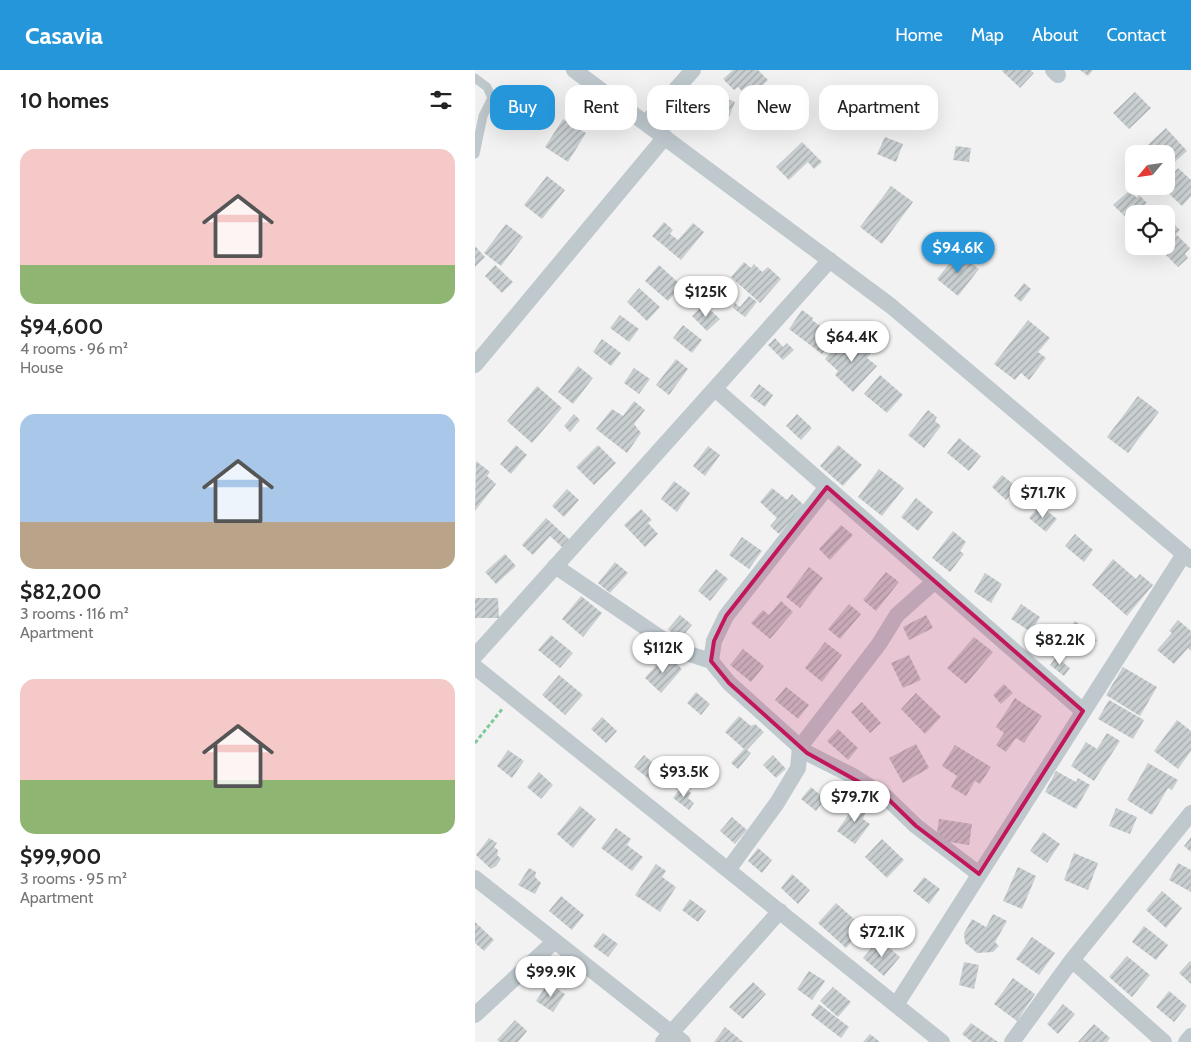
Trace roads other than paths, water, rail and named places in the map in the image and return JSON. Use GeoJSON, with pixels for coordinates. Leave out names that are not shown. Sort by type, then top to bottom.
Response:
{"type":"FeatureCollection","features":[{"type":"Feature","properties":{"kind":"street"},"geometry":{"type":"LineString","coordinates":[[574,70],[891,306],[1187,557],[1083,711],[896,1005]]}},
{"type":"Feature","properties":{"kind":"street"},"geometry":{"type":"LineString","coordinates":[[646,123],[693,70]]}},
{"type":"Feature","properties":{"kind":"street"},"geometry":{"type":"LineString","coordinates":[[475,364],[665,137]]}},
{"type":"Feature","properties":{"kind":"street"},"geometry":{"type":"LineString","coordinates":[[475,656],[830,260]]}},
{"type":"Feature","properties":{"kind":"street"},"geometry":{"type":"LineString","coordinates":[[715,389],[1083,711]]}},
{"type":"Feature","properties":{"kind":"street"},"geometry":{"type":"LineString","coordinates":[[711,661],[713,640],[726,616],[827,487]]}},
{"type":"Feature","properties":{"kind":"street"},"geometry":{"type":"LineString","coordinates":[[555,566],[680,651],[711,661],[729,683],[807,753],[853,776],[885,797],[916,826],[979,874]]}},
{"type":"Feature","properties":{"kind":"street"},"geometry":{"type":"LineString","coordinates":[[728,870],[777,803],[798,768],[800,747],[879,644],[897,615],[935,581]]}},
{"type":"Feature","properties":{"kind":"street"},"geometry":{"type":"LineString","coordinates":[[475,667],[942,1042]]}},
{"type":"Feature","properties":{"kind":"street"},"geometry":{"type":"LineString","coordinates":[[1013,1042],[1072,960],[1191,813]]}},
{"type":"Feature","properties":{"kind":"street"},"geometry":{"type":"LineString","coordinates":[[475,878],[555,941],[672,1039],[779,911]]}},
{"type":"Feature","properties":{"kind":"street"},"geometry":{"type":"LineString","coordinates":[[475,1015],[555,941]]}},
{"type":"Feature","properties":{"kind":"street"},"geometry":{"type":"LineString","coordinates":[[1072,960],[1164,1042]]}},
{"type":"Feature","properties":{"kind":"street"},"geometry":{"type":"LineString","coordinates":[[1186,1042],[1191,1036]]}},
{"type":"Feature","properties":{"kind":"lane"},"geometry":{"type":"LineString","coordinates":[[475,78],[487,86],[491,98],[483,116],[475,154]]}}]}
